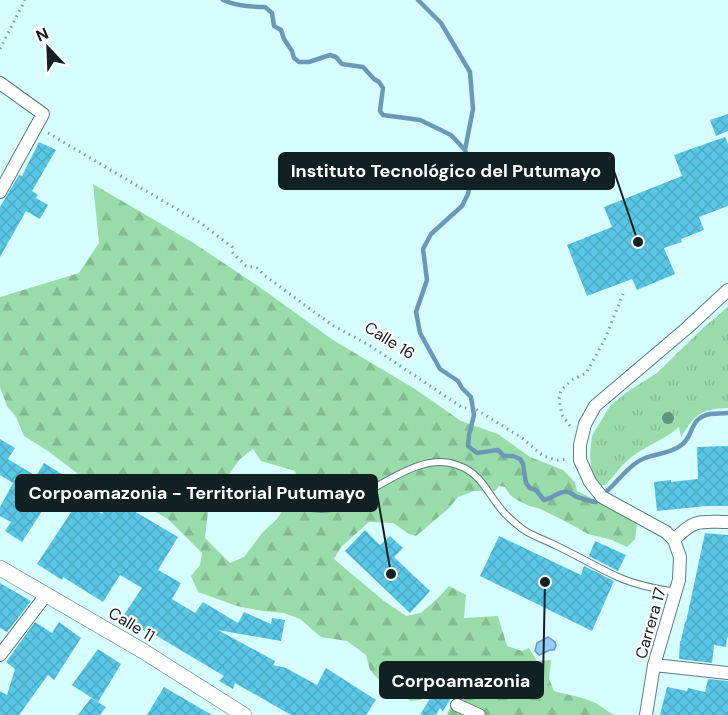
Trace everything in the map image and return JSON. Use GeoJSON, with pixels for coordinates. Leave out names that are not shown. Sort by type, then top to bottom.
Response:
{"type":"FeatureCollection","features":[{"type":"Feature","properties":{"kind":"street"},"geometry":{"type":"LineString","coordinates":[[0,83],[43,114],[0,192]]}},
{"type":"Feature","properties":{"kind":"street"},"geometry":{"type":"LineString","coordinates":[[728,290],[595,406],[585,424],[580,460],[590,482],[602,497],[666,532],[674,540],[685,528],[697,522],[728,522]]}},
{"type":"Feature","properties":{"kind":"street","name":"Carrera 17"},"geometry":{"type":"LineString","coordinates":[[646,715],[654,665],[676,592],[680,557],[674,540]]}},
{"type":"Feature","properties":{"kind":"street","name":"Calle 11"},"geometry":{"type":"LineString","coordinates":[[0,568],[143,651],[244,715]]}},
{"type":"Feature","properties":{"kind":"street"},"geometry":{"type":"LineString","coordinates":[[0,655],[46,595]]}},
{"type":"Feature","properties":{"kind":"street"},"geometry":{"type":"LineString","coordinates":[[654,665],[728,673]]}},
{"type":"Feature","properties":{"kind":"street"},"geometry":{"type":"LineString","coordinates":[[457,705],[479,715]]}},
{"type":"Feature","properties":{"kind":"lane"},"geometry":{"type":"LineString","coordinates":[[294,506],[324,509],[348,503],[424,464],[444,462],[472,472],[483,483],[501,509],[522,530],[620,578],[650,588],[676,592]]}},
{"type":"Feature","properties":{"kind":"path"},"geometry":{"type":"LineString","coordinates":[[0,49],[25,0]]}},
{"type":"Feature","properties":{"kind":"path","name":"Calle 16"},"geometry":{"type":"LineString","coordinates":[[39,123],[48,134],[202,224],[232,247],[232,252],[246,266],[256,268],[332,325],[369,345],[463,408],[474,408],[522,438],[543,456],[557,460],[580,460]]}},
{"type":"Feature","properties":{"kind":"path"},"geometry":{"type":"LineString","coordinates":[[582,436],[574,431],[562,415],[559,399],[561,390],[572,380],[586,374],[604,341],[623,294]]}},
{"type":"Feature","properties":{"kind":"green space"},"geometry":{"type":"Polygon","coordinates":[[[93,184],[192,242],[333,340],[415,389],[461,421],[498,434],[530,457],[563,470],[575,482],[577,491],[630,517],[637,525],[635,539],[627,547],[612,540],[588,534],[538,508],[529,506],[510,495],[505,487],[499,486],[495,491],[474,491],[458,497],[449,508],[416,536],[393,523],[369,522],[341,547],[334,559],[384,601],[406,616],[421,613],[449,586],[466,595],[464,618],[498,616],[507,646],[522,651],[529,648],[537,661],[551,660],[549,679],[554,691],[596,703],[615,715],[447,715],[456,694],[452,676],[440,674],[431,683],[421,700],[411,701],[381,682],[370,670],[366,655],[347,641],[321,637],[300,619],[284,613],[237,606],[198,592],[191,576],[200,565],[202,553],[168,519],[103,482],[90,483],[24,436],[16,417],[7,406],[0,387],[0,297],[79,273],[99,243],[93,184]],[[253,449],[240,459],[224,481],[208,511],[205,538],[230,563],[244,557],[262,533],[277,519],[300,484],[295,471],[261,461],[253,449]]]}},
{"type":"Feature","properties":{"kind":"green space"},"geometry":{"type":"Polygon","coordinates":[[[728,307],[728,408],[700,414],[690,423],[681,437],[679,427],[633,456],[605,485],[600,485],[592,473],[590,454],[592,436],[610,406],[657,373],[728,307]]]}},
{"type":"Feature","properties":{"kind":"water"},"geometry":{"type":"Polygon","coordinates":[[[548,637],[555,642],[554,650],[539,655],[535,651],[537,643],[548,637]]]}},
{"type":"Feature","properties":{"kind":"building"},"geometry":{"type":"Polygon","coordinates":[[[728,114],[728,131],[716,136],[710,120],[728,114]]]}},
{"type":"Feature","properties":{"kind":"building"},"geometry":{"type":"Polygon","coordinates":[[[725,137],[728,144],[728,206],[699,217],[704,230],[681,239],[682,242],[664,248],[675,274],[637,290],[632,279],[587,296],[567,245],[612,227],[604,207],[682,176],[674,155],[725,137]]]}},
{"type":"Feature","properties":{"kind":"building"},"geometry":{"type":"Polygon","coordinates":[[[39,142],[56,150],[32,191],[38,195],[36,198],[48,205],[40,219],[26,211],[0,257],[0,207],[19,175],[22,176],[39,142]]]}},
{"type":"Feature","properties":{"kind":"building"},"geometry":{"type":"Polygon","coordinates":[[[0,439],[15,448],[8,459],[36,476],[44,463],[65,476],[22,542],[5,531],[11,522],[0,516],[0,507],[13,483],[0,475],[0,439]]]}},
{"type":"Feature","properties":{"kind":"building"},"geometry":{"type":"Polygon","coordinates":[[[728,446],[728,506],[657,511],[654,482],[698,479],[697,447],[728,446]]]}},
{"type":"Feature","properties":{"kind":"building"},"geometry":{"type":"Polygon","coordinates":[[[112,498],[178,537],[158,570],[181,583],[172,599],[195,613],[203,602],[238,623],[244,612],[271,624],[272,618],[285,620],[281,641],[218,630],[275,661],[273,665],[286,668],[317,685],[326,668],[376,700],[366,715],[291,715],[235,683],[233,689],[219,681],[224,676],[147,630],[146,632],[123,616],[142,588],[120,575],[103,602],[37,564],[79,500],[102,514],[112,498]]]}},
{"type":"Feature","properties":{"kind":"building"},"geometry":{"type":"Polygon","coordinates":[[[365,530],[380,545],[390,536],[403,548],[394,557],[430,591],[410,613],[345,551],[365,530]]]}},
{"type":"Feature","properties":{"kind":"building"},"geometry":{"type":"Polygon","coordinates":[[[705,533],[728,535],[728,638],[726,647],[714,645],[712,663],[679,659],[680,641],[705,533]]]}},
{"type":"Feature","properties":{"kind":"building"},"geometry":{"type":"Polygon","coordinates":[[[499,536],[581,575],[584,566],[614,581],[592,631],[480,576],[499,536]]]}},
{"type":"Feature","properties":{"kind":"building"},"geometry":{"type":"Polygon","coordinates":[[[595,541],[626,555],[618,571],[589,556],[595,541]]]}},
{"type":"Feature","properties":{"kind":"building"},"geometry":{"type":"Polygon","coordinates":[[[0,583],[31,601],[7,632],[0,628],[0,583]]]}},
{"type":"Feature","properties":{"kind":"building"},"geometry":{"type":"Polygon","coordinates":[[[35,622],[52,633],[59,622],[81,638],[54,680],[48,675],[19,715],[0,715],[0,691],[7,695],[15,669],[6,662],[35,622]]]}},
{"type":"Feature","properties":{"kind":"building"},"geometry":{"type":"Polygon","coordinates":[[[98,649],[121,664],[98,702],[72,685],[98,649]]]}},
{"type":"Feature","properties":{"kind":"building"},"geometry":{"type":"Polygon","coordinates":[[[708,679],[728,681],[728,715],[660,715],[667,687],[705,692],[708,679]]]}},
{"type":"Feature","properties":{"kind":"building"},"geometry":{"type":"Polygon","coordinates":[[[164,687],[212,715],[147,715],[164,687]]]}},
{"type":"Feature","properties":{"kind":"building"},"geometry":{"type":"Polygon","coordinates":[[[437,687],[452,696],[443,711],[440,708],[436,715],[420,715],[437,687]]]}},
{"type":"Feature","properties":{"kind":"building"},"geometry":{"type":"Polygon","coordinates":[[[91,698],[106,707],[100,715],[78,715],[91,698]]]}},
{"type":"Feature","properties":{"kind":"waterway"},"geometry":{"type":"LineString","coordinates":[[223,0],[239,5],[265,7],[272,13],[274,26],[281,30],[294,58],[299,62],[309,62],[330,55],[336,57],[342,64],[363,67],[383,88],[380,111],[383,115],[420,120],[451,135],[465,150],[472,174],[468,194],[462,206],[431,234],[423,249],[427,280],[416,312],[420,333],[440,369],[458,381],[471,397],[474,415],[468,446],[477,453],[498,450],[504,456],[520,459],[526,483],[544,500],[559,493],[570,492],[579,498],[596,502]]}},
{"type":"Feature","properties":{"kind":"waterway"},"geometry":{"type":"LineString","coordinates":[[418,0],[441,23],[470,72],[473,109],[465,150]]}},
{"type":"Feature","properties":{"kind":"waterway"},"geometry":{"type":"LineString","coordinates":[[607,491],[640,461],[680,446],[688,438],[698,419],[712,414],[728,413]]}},
{"type":"Feature","properties":{"kind":"place","name":"Instituto Tecnológico del Putumayo"},"geometry":{"type":"Point","coordinates":[638,242]}},
{"type":"Feature","properties":{"kind":"place","name":"Corpoamazonia - Territorial Putumayo"},"geometry":{"type":"Point","coordinates":[391,574]}},
{"type":"Feature","properties":{"kind":"place","name":"Corpoamazonia"},"geometry":{"type":"Point","coordinates":[545,582]}}]}
